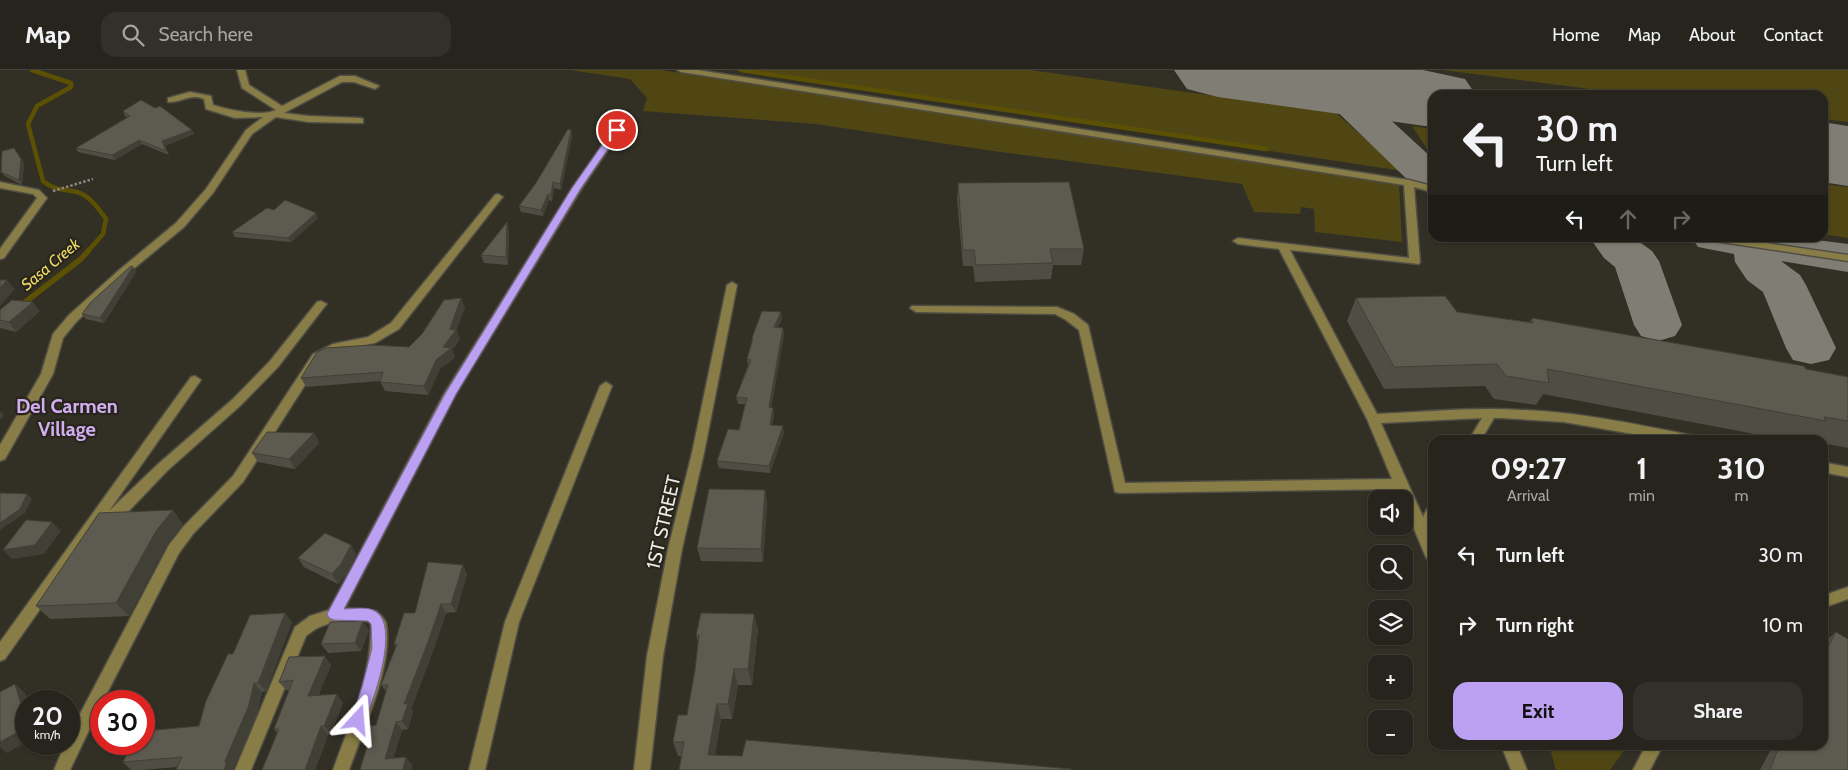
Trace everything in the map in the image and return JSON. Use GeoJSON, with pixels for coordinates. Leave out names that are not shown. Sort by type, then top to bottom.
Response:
{"type":"FeatureCollection","features":[{"type":"Feature","properties":{"kind":"street"},"geometry":{"type":"LineString","coordinates":[[241,70],[245,86],[276,113]]}},
{"type":"Feature","properties":{"kind":"street"},"geometry":{"type":"LineString","coordinates":[[682,70],[1409,183],[1428,188]]}},
{"type":"Feature","properties":{"kind":"street"},"geometry":{"type":"LineString","coordinates":[[0,456],[47,374],[57,336],[73,318],[122,272],[180,225],[210,191],[249,132],[276,113],[340,79],[355,78],[375,86]]}},
{"type":"Feature","properties":{"kind":"street"},"geometry":{"type":"LineString","coordinates":[[171,100],[188,93],[194,93],[208,98],[209,107],[228,114],[276,113],[309,119],[360,121]]}},
{"type":"Feature","properties":{"kind":"street"},"geometry":{"type":"LineString","coordinates":[[334,614],[450,394],[577,188],[627,116]]}},
{"type":"Feature","properties":{"kind":"street"},"geometry":{"type":"LineString","coordinates":[[1238,241],[1415,262],[1409,183]]}},
{"type":"Feature","properties":{"kind":"street"},"geometry":{"type":"LineString","coordinates":[[0,185],[36,192],[42,198],[0,256]]}},
{"type":"Feature","properties":{"kind":"street"},"geometry":{"type":"LineString","coordinates":[[62,770],[77,736],[181,537],[213,507],[238,479],[317,357],[337,347],[371,340],[395,326],[498,197]]}},
{"type":"Feature","properties":{"kind":"street"},"geometry":{"type":"LineString","coordinates":[[1741,242],[1848,258]]}},
{"type":"Feature","properties":{"kind":"street"},"geometry":{"type":"LineString","coordinates":[[1283,246],[1373,419],[1428,545]]}},
{"type":"Feature","properties":{"kind":"street","name":"1ST STREET"},"geometry":{"type":"LineString","coordinates":[[642,770],[655,656],[675,549],[698,453],[732,285]]}},
{"type":"Feature","properties":{"kind":"street"},"geometry":{"type":"LineString","coordinates":[[88,531],[120,511],[162,468],[237,402],[274,364],[321,304]]}},
{"type":"Feature","properties":{"kind":"street"},"geometry":{"type":"LineString","coordinates":[[916,308],[1057,311],[1078,322],[1084,328],[1120,488],[1401,484]]}},
{"type":"Feature","properties":{"kind":"street"},"geometry":{"type":"LineString","coordinates":[[0,654],[195,380]]}},
{"type":"Feature","properties":{"kind":"street"},"geometry":{"type":"LineString","coordinates":[[477,770],[512,622],[606,386]]}},
{"type":"Feature","properties":{"kind":"street"},"geometry":{"type":"LineString","coordinates":[[1373,419],[1491,413],[1523,414],[1596,422],[1664,435]]}},
{"type":"Feature","properties":{"kind":"street"},"geometry":{"type":"LineString","coordinates":[[1478,435],[1491,413]]}},
{"type":"Feature","properties":{"kind":"street"},"geometry":{"type":"LineString","coordinates":[[1828,468],[1848,472]]}},
{"type":"Feature","properties":{"kind":"street"},"geometry":{"type":"LineString","coordinates":[[1422,531],[1428,520]]}},
{"type":"Feature","properties":{"kind":"street"},"geometry":{"type":"LineString","coordinates":[[1828,600],[1848,593]]}},
{"type":"Feature","properties":{"kind":"street"},"geometry":{"type":"LineString","coordinates":[[243,770],[300,632],[310,622],[334,614],[371,615],[378,622],[379,648],[370,687],[341,770]]}},
{"type":"Feature","properties":{"kind":"street"},"geometry":{"type":"LineString","coordinates":[[1512,750],[1519,770]]}},
{"type":"Feature","properties":{"kind":"street"},"geometry":{"type":"LineString","coordinates":[[1641,770],[1653,750]]}},
{"type":"Feature","properties":{"kind":"path"},"geometry":{"type":"LineString","coordinates":[[54,191],[93,179]]}},
{"type":"Feature","properties":{"kind":"shaded area"},"geometry":{"type":"Polygon","coordinates":[[[570,70],[661,70],[1399,184],[1402,242],[1315,232],[1314,209],[1301,207],[1300,214],[1254,212],[1242,184],[993,151],[816,124],[643,111],[647,98],[630,79],[570,70]]]}},
{"type":"Feature","properties":{"kind":"shaded area"},"geometry":{"type":"Polygon","coordinates":[[[732,70],[1030,70],[1336,113],[1402,171],[732,70]]]}},
{"type":"Feature","properties":{"kind":"shaded area"},"geometry":{"type":"Polygon","coordinates":[[[1443,70],[1848,70],[1848,122],[1828,120],[1828,90],[1598,90],[1443,70]]]}},
{"type":"Feature","properties":{"kind":"shaded area"},"geometry":{"type":"Polygon","coordinates":[[[1412,126],[1428,128],[1428,150],[1412,126]]]}},
{"type":"Feature","properties":{"kind":"shaded area"},"geometry":{"type":"Polygon","coordinates":[[[1828,185],[1848,187],[1848,238],[1828,235],[1828,185]]]}},
{"type":"Feature","properties":{"kind":"shaded area"},"geometry":{"type":"Polygon","coordinates":[[[1550,750],[1624,750],[1610,770],[1556,770],[1550,750]]]}},
{"type":"Feature","properties":{"kind":"building"},"geometry":{"type":"Polygon","coordinates":[[[141,100],[155,108],[160,106],[192,130],[162,141],[166,151],[139,140],[112,155],[76,148],[130,116],[123,111],[141,100]]]}},
{"type":"Feature","properties":{"kind":"building"},"geometry":{"type":"Polygon","coordinates":[[[568,129],[571,130],[560,184],[553,182],[551,195],[548,194],[541,210],[519,206],[536,183],[568,129]]]}},
{"type":"Feature","properties":{"kind":"building"},"geometry":{"type":"Polygon","coordinates":[[[14,148],[21,159],[19,180],[1,172],[2,151],[14,148]]]}},
{"type":"Feature","properties":{"kind":"building"},"geometry":{"type":"Polygon","coordinates":[[[1069,182],[1084,249],[1050,249],[1053,263],[976,265],[974,250],[963,250],[958,183],[1069,182]]]}},
{"type":"Feature","properties":{"kind":"building"},"geometry":{"type":"Polygon","coordinates":[[[285,200],[316,213],[288,238],[232,232],[267,208],[274,210],[285,200]]]}},
{"type":"Feature","properties":{"kind":"building"},"geometry":{"type":"Polygon","coordinates":[[[507,222],[506,257],[481,255],[507,222]]]}},
{"type":"Feature","properties":{"kind":"building"},"geometry":{"type":"Polygon","coordinates":[[[131,266],[133,267],[100,318],[82,314],[91,302],[131,266]]]}},
{"type":"Feature","properties":{"kind":"building"},"geometry":{"type":"Polygon","coordinates":[[[0,280],[7,280],[0,288],[0,280]]]}},
{"type":"Feature","properties":{"kind":"building"},"geometry":{"type":"Polygon","coordinates":[[[1445,296],[1457,312],[1533,323],[1532,318],[1804,366],[1806,369],[1848,377],[1848,421],[1824,417],[1826,421],[1547,369],[1549,383],[1506,376],[1497,364],[1394,367],[1356,298],[1445,296]]]}},
{"type":"Feature","properties":{"kind":"building"},"geometry":{"type":"Polygon","coordinates":[[[461,298],[450,329],[456,330],[443,347],[451,348],[436,360],[424,386],[380,382],[383,372],[301,378],[317,352],[326,348],[372,345],[409,347],[422,334],[444,300],[461,298]]]}},
{"type":"Feature","properties":{"kind":"building"},"geometry":{"type":"Polygon","coordinates":[[[12,300],[33,302],[9,322],[0,320],[0,310],[12,300]]]}},
{"type":"Feature","properties":{"kind":"building"},"geometry":{"type":"Polygon","coordinates":[[[762,311],[781,312],[774,327],[783,328],[769,407],[773,408],[770,425],[783,426],[769,466],[717,461],[728,429],[739,430],[747,398],[736,397],[751,360],[747,359],[762,311]]]}},
{"type":"Feature","properties":{"kind":"building"},"geometry":{"type":"Polygon","coordinates":[[[267,432],[314,433],[289,459],[252,453],[267,432]]]}},
{"type":"Feature","properties":{"kind":"building"},"geometry":{"type":"Polygon","coordinates":[[[709,489],[765,490],[761,549],[697,548],[709,489]]]}},
{"type":"Feature","properties":{"kind":"building"},"geometry":{"type":"Polygon","coordinates":[[[0,493],[27,494],[20,509],[0,523],[0,493]]]}},
{"type":"Feature","properties":{"kind":"building"},"geometry":{"type":"Polygon","coordinates":[[[173,510],[156,531],[116,603],[36,606],[99,513],[173,510]]]}},
{"type":"Feature","properties":{"kind":"building"},"geometry":{"type":"Polygon","coordinates":[[[26,520],[52,522],[35,545],[3,550],[26,520]]]}},
{"type":"Feature","properties":{"kind":"building"},"geometry":{"type":"Polygon","coordinates":[[[325,533],[351,545],[341,564],[332,574],[298,558],[325,533]]]}},
{"type":"Feature","properties":{"kind":"building"},"geometry":{"type":"Polygon","coordinates":[[[428,562],[463,565],[451,604],[441,604],[404,704],[408,704],[402,721],[396,722],[385,759],[406,757],[403,770],[360,770],[368,743],[364,744],[369,726],[376,725],[388,685],[381,685],[397,644],[394,644],[404,613],[415,613],[428,562]]]}},
{"type":"Feature","properties":{"kind":"building"},"geometry":{"type":"Polygon","coordinates":[[[285,613],[258,683],[254,683],[249,705],[225,761],[224,770],[176,770],[182,757],[123,762],[126,755],[155,755],[155,730],[199,726],[206,701],[228,654],[233,654],[250,615],[285,613]]]}},
{"type":"Feature","properties":{"kind":"building"},"geometry":{"type":"Polygon","coordinates":[[[701,613],[754,614],[748,669],[734,669],[728,704],[717,704],[708,755],[742,756],[746,740],[1071,770],[679,770],[684,742],[673,742],[678,715],[687,715],[699,635],[696,635],[701,613]]]}},
{"type":"Feature","properties":{"kind":"building"},"geometry":{"type":"Polygon","coordinates":[[[363,621],[355,643],[321,644],[330,622],[363,621]]]}},
{"type":"Feature","properties":{"kind":"building"},"geometry":{"type":"Polygon","coordinates":[[[1836,632],[1848,639],[1848,770],[1770,770],[1778,750],[1828,750],[1828,646],[1836,632]]]}},
{"type":"Feature","properties":{"kind":"building"},"geometry":{"type":"Polygon","coordinates":[[[325,656],[308,696],[337,694],[324,726],[321,726],[305,770],[262,770],[279,729],[274,729],[293,680],[279,682],[289,657],[325,656]]]}},
{"type":"Feature","properties":{"kind":"building"},"geometry":{"type":"Polygon","coordinates":[[[15,684],[17,690],[15,690],[15,734],[0,742],[0,692],[15,684]]]}},
{"type":"Feature","properties":{"kind":"waterway","name":"Sasa Creek"},"geometry":{"type":"LineString","coordinates":[[32,70],[71,83],[71,87],[37,106],[28,124],[43,181],[55,188],[77,192],[86,196],[106,219],[103,234],[88,251]]}},
{"type":"Feature","properties":{"kind":"waterway"},"geometry":{"type":"LineString","coordinates":[[741,70],[1266,149]]}},
{"type":"Feature","properties":{"kind":"waterway","name":"Sasa Creek"},"geometry":{"type":"LineString","coordinates":[[20,306],[81,259],[89,250]]}},
{"type":"Feature","properties":{"kind":"taxiway"},"geometry":{"type":"LineString","coordinates":[[1331,85],[1428,176]]}},
{"type":"Feature","properties":{"kind":"taxiway"},"geometry":{"type":"LineString","coordinates":[[1615,242],[1620,249],[1636,261],[1658,325]]}},
{"type":"Feature","properties":{"kind":"taxiway"},"geometry":{"type":"LineString","coordinates":[[1741,242],[1764,245]]}},
{"type":"Feature","properties":{"kind":"taxiway"},"geometry":{"type":"LineString","coordinates":[[1764,245],[1848,258]]}},
{"type":"Feature","properties":{"kind":"taxiway"},"geometry":{"type":"LineString","coordinates":[[1764,245],[1758,250],[1756,256],[1758,262],[1763,270],[1783,285],[1811,348]]}},
{"type":"Feature","properties":{"kind":"runway"},"geometry":{"type":"LineString","coordinates":[[1218,70],[1428,98]]}},
{"type":"Feature","properties":{"kind":"runway"},"geometry":{"type":"LineString","coordinates":[[1828,153],[1848,156]]}},
{"type":"Feature","properties":{"kind":"district","name":"Del Carmen Village"},"geometry":{"type":"Point","coordinates":[67,418]}},
{"type":"Feature","properties":{"kind":"route"},"geometry":{"type":"LineString","coordinates":[[358,720],[370,687],[379,648],[378,622],[371,615],[334,614],[450,394],[577,188],[617,130]]}}]}
